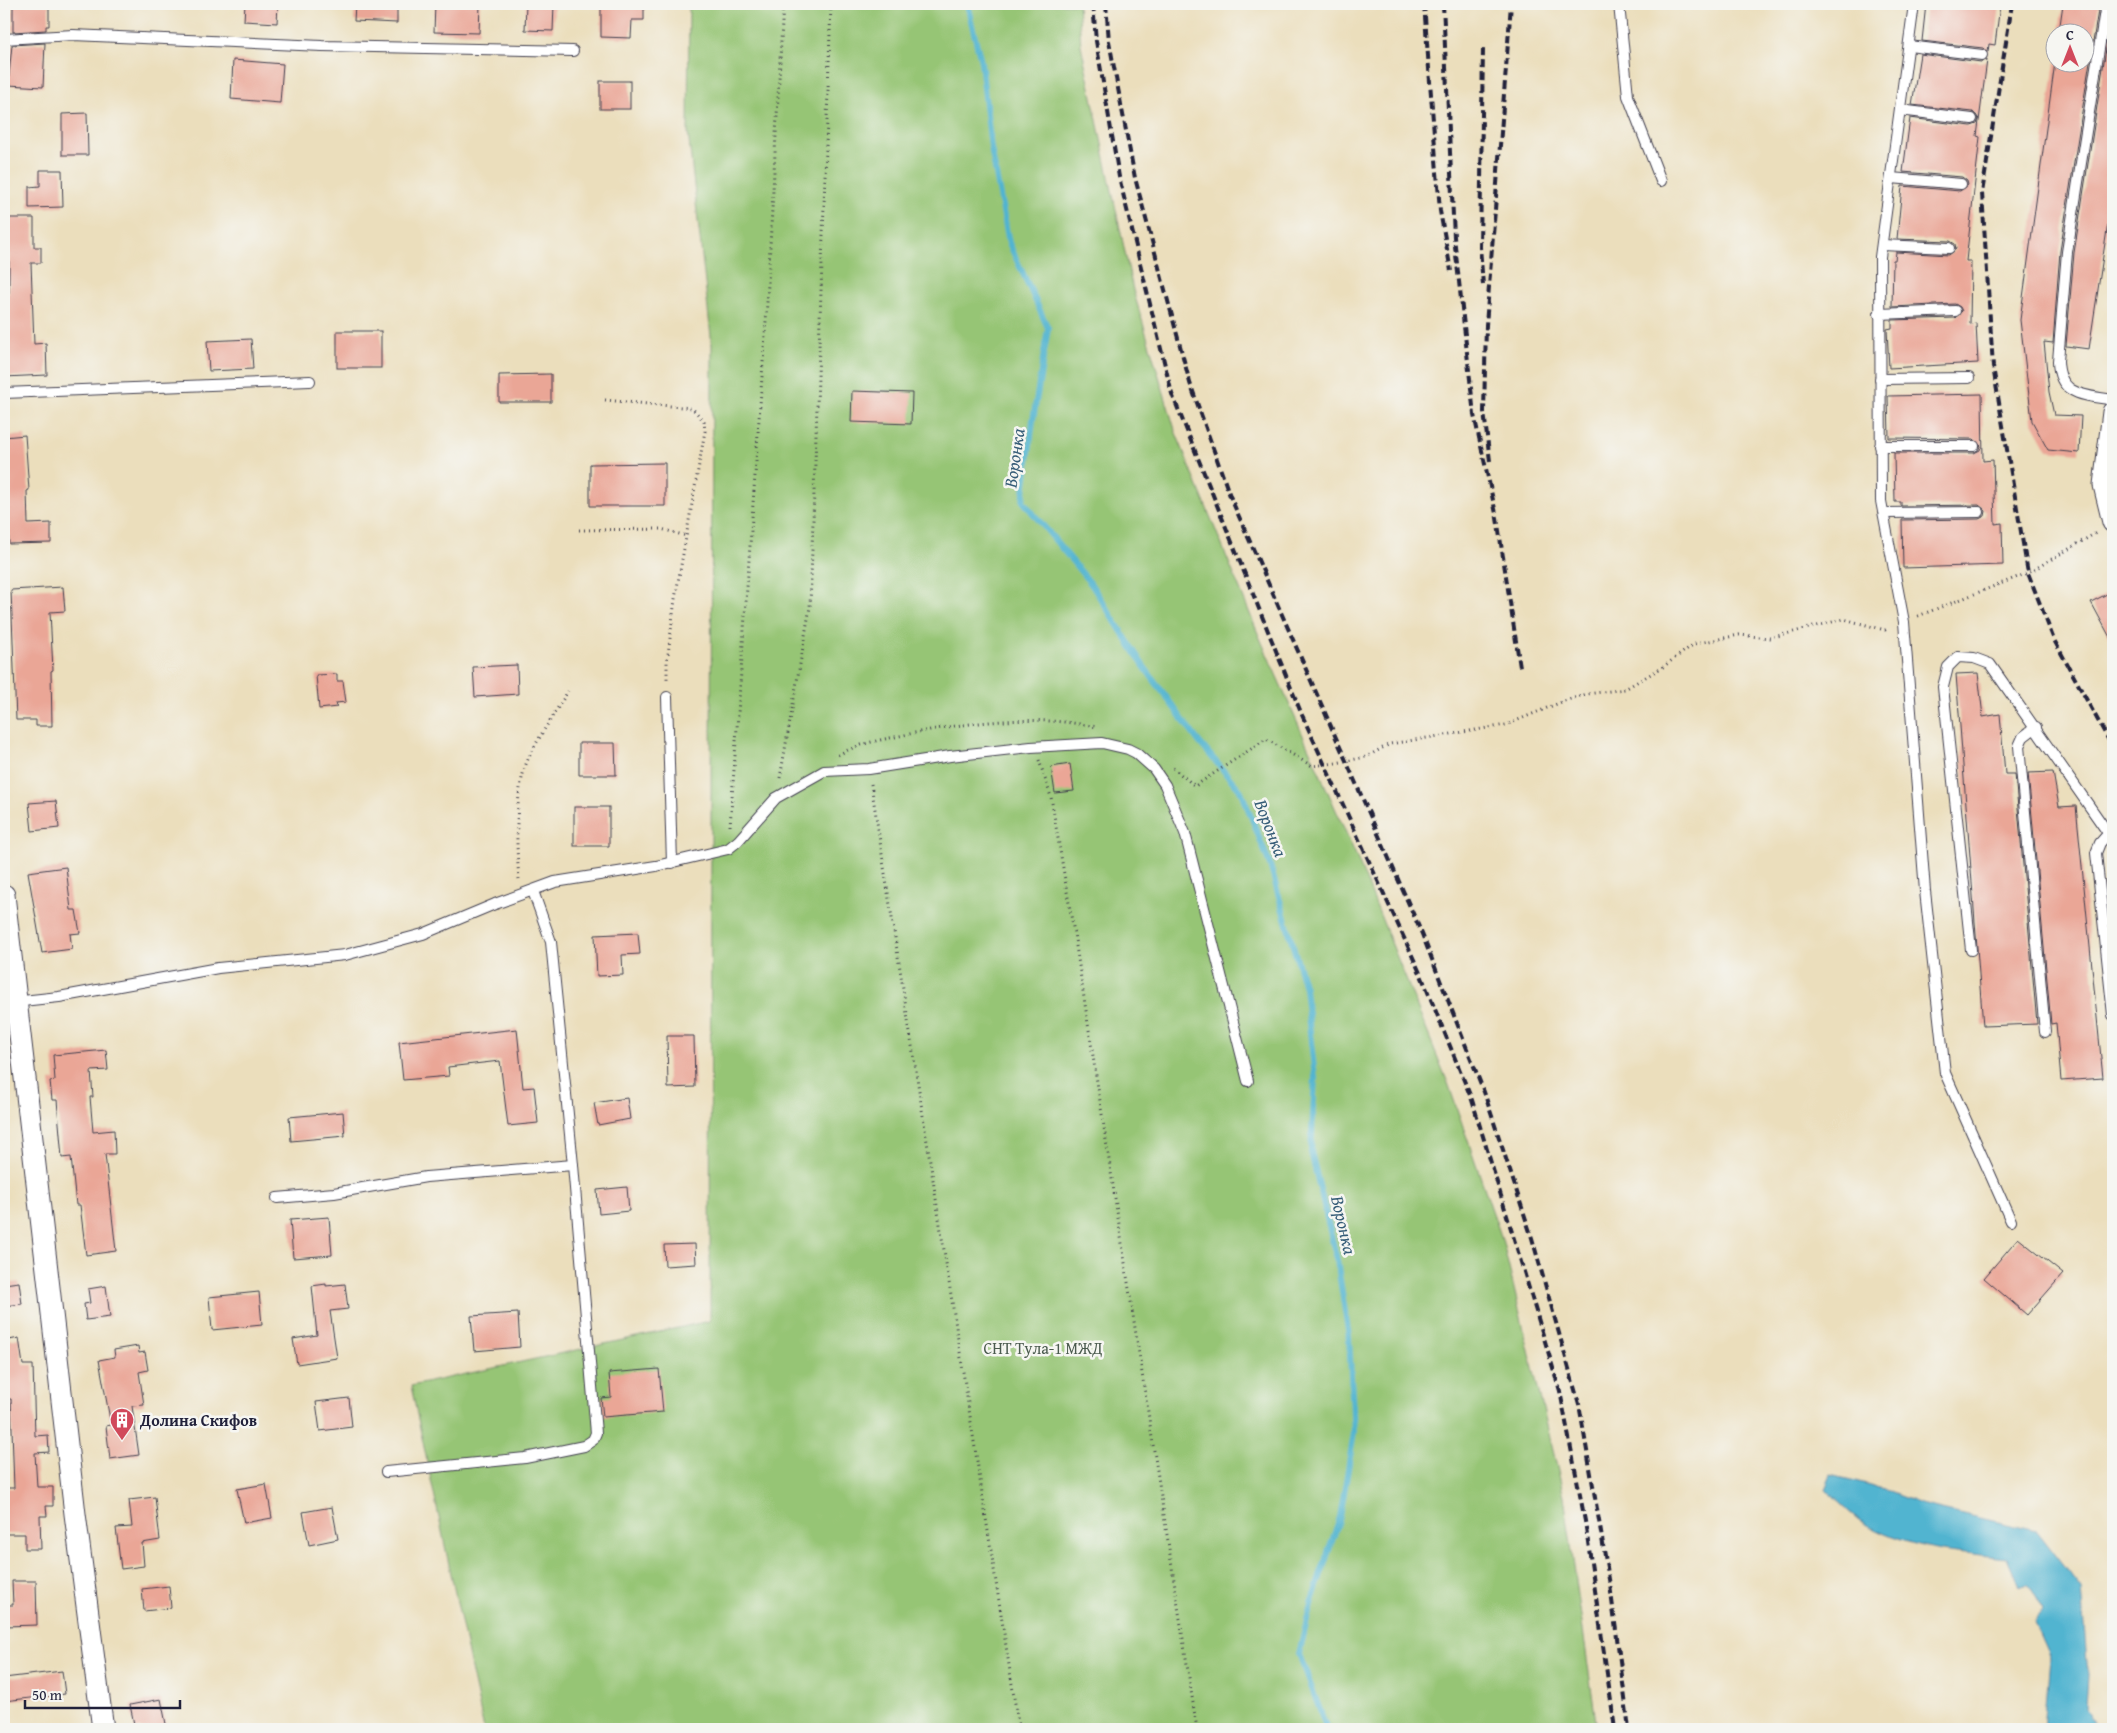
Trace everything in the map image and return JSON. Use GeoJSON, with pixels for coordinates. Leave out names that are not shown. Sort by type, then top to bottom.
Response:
{"type":"FeatureCollection","features":[{"type":"Feature","properties":{"kind":"street"},"geometry":{"type":"LineString","coordinates":[[2110,517],[2104,485],[2113,412]]}},
{"type":"Feature","properties":{"kind":"street"},"geometry":{"type":"LineString","coordinates":[[4,895],[10,1003],[103,1729]]}},
{"type":"Feature","properties":{"kind":"lane"},"geometry":{"type":"LineString","coordinates":[[1619,4],[1628,96],[1661,181]]}},
{"type":"Feature","properties":{"kind":"lane"},"geometry":{"type":"LineString","coordinates":[[1914,4],[1882,245],[1880,314],[1881,501],[1904,622],[1925,891],[1945,1074],[2011,1221]]}},
{"type":"Feature","properties":{"kind":"lane"},"geometry":{"type":"LineString","coordinates":[[2106,4],[2066,252],[2058,368],[2066,387],[2073,393],[2113,400]]}},
{"type":"Feature","properties":{"kind":"lane"},"geometry":{"type":"LineString","coordinates":[[4,40],[73,35],[322,46],[573,51]]}},
{"type":"Feature","properties":{"kind":"lane"},"geometry":{"type":"LineString","coordinates":[[1909,46],[1982,55]]}},
{"type":"Feature","properties":{"kind":"lane"},"geometry":{"type":"LineString","coordinates":[[1900,110],[1972,119]]}},
{"type":"Feature","properties":{"kind":"lane"},"geometry":{"type":"LineString","coordinates":[[1891,178],[1962,184]]}},
{"type":"Feature","properties":{"kind":"lane"},"geometry":{"type":"LineString","coordinates":[[1882,245],[1949,248]]}},
{"type":"Feature","properties":{"kind":"lane"},"geometry":{"type":"LineString","coordinates":[[1880,314],[1955,311]]}},
{"type":"Feature","properties":{"kind":"lane"},"geometry":{"type":"LineString","coordinates":[[1880,379],[1969,378]]}},
{"type":"Feature","properties":{"kind":"lane"},"geometry":{"type":"LineString","coordinates":[[4,393],[310,381]]}},
{"type":"Feature","properties":{"kind":"lane"},"geometry":{"type":"LineString","coordinates":[[1880,446],[1974,446]]}},
{"type":"Feature","properties":{"kind":"lane"},"geometry":{"type":"LineString","coordinates":[[1884,514],[1979,512]]}},
{"type":"Feature","properties":{"kind":"lane"},"geometry":{"type":"LineString","coordinates":[[1971,950],[1943,687],[1948,667],[1958,657],[1974,658],[1990,664],[2036,726],[2110,837],[2100,842],[2096,853],[2113,1015]]}},
{"type":"Feature","properties":{"kind":"lane"},"geometry":{"type":"LineString","coordinates":[[667,697],[672,863]]}},
{"type":"Feature","properties":{"kind":"lane"},"geometry":{"type":"LineString","coordinates":[[2036,726],[2023,737],[2019,746],[2045,1032]]}},
{"type":"Feature","properties":{"kind":"lane"},"geometry":{"type":"LineString","coordinates":[[10,1003],[218,968],[344,955],[423,934],[555,882],[672,863],[728,849],[738,841],[776,798],[824,771],[869,768],[1031,747],[1102,743],[1128,749],[1146,760],[1165,785],[1185,833],[1248,1081]]}},
{"type":"Feature","properties":{"kind":"lane"},"geometry":{"type":"LineString","coordinates":[[386,1472],[526,1458],[584,1446],[593,1440],[596,1430],[551,942],[533,891]]}},
{"type":"Feature","properties":{"kind":"lane"},"geometry":{"type":"LineString","coordinates":[[277,1198],[334,1193],[426,1177],[573,1165]]}},
{"type":"Feature","properties":{"kind":"path"},"geometry":{"type":"LineString","coordinates":[[728,849],[766,321],[783,4]]}},
{"type":"Feature","properties":{"kind":"path"},"geometry":{"type":"LineString","coordinates":[[776,798],[810,607],[832,4]]}},
{"type":"Feature","properties":{"kind":"path"},"geometry":{"type":"LineString","coordinates":[[606,400],[692,408],[704,421],[705,431],[667,662],[667,697]]}},
{"type":"Feature","properties":{"kind":"path"},"geometry":{"type":"LineString","coordinates":[[1195,786],[1266,739],[1312,766],[1336,763],[1366,757],[1390,744],[1506,725],[1535,711],[1572,698],[1625,689],[1663,667],[1694,644],[1739,635],[1770,638],[1844,620],[1884,630],[2028,573],[2110,517]]}},
{"type":"Feature","properties":{"kind":"path"},"geometry":{"type":"LineString","coordinates":[[579,530],[661,529],[687,536]]}},
{"type":"Feature","properties":{"kind":"path"},"geometry":{"type":"LineString","coordinates":[[521,895],[518,850],[523,776],[529,758],[568,691]]}},
{"type":"Feature","properties":{"kind":"path"},"geometry":{"type":"LineString","coordinates":[[824,771],[838,754],[850,748],[949,726],[1036,720],[1094,726]]}},
{"type":"Feature","properties":{"kind":"path"},"geometry":{"type":"LineString","coordinates":[[1031,747],[1042,765],[1051,797],[1197,1729]]}},
{"type":"Feature","properties":{"kind":"path"},"geometry":{"type":"LineString","coordinates":[[869,768],[1019,1729]]}},
{"type":"Feature","properties":{"kind":"green space","name":"СНТ Тула-1 МЖД"},"geometry":{"type":"Polygon","coordinates":[[[689,4],[1078,4],[1081,45],[1133,290],[1176,433],[1259,636],[1355,853],[1448,1083],[1502,1239],[1564,1496],[1597,1729],[484,1729],[411,1386],[710,1321],[712,345],[688,132],[689,4]]]}},
{"type":"Feature","properties":{"kind":"water"},"geometry":{"type":"Polygon","coordinates":[[[1831,1475],[1871,1485],[1920,1504],[2036,1531],[2081,1589],[2088,1674],[2086,1709],[2101,1729],[2044,1729],[2050,1658],[2034,1622],[2044,1611],[2028,1583],[2019,1586],[2007,1558],[1931,1548],[1876,1530],[1859,1520],[1825,1489],[1831,1475]]]}},
{"type":"Feature","properties":{"kind":"building"},"geometry":{"type":"Polygon","coordinates":[[[13,4],[49,5],[49,26],[46,26],[46,30],[13,32],[13,4]]]}},
{"type":"Feature","properties":{"kind":"building"},"geometry":{"type":"Polygon","coordinates":[[[245,4],[278,4],[277,23],[244,21],[245,4]]]}},
{"type":"Feature","properties":{"kind":"building"},"geometry":{"type":"Polygon","coordinates":[[[355,4],[397,4],[397,23],[354,21],[355,4]]]}},
{"type":"Feature","properties":{"kind":"building"},"geometry":{"type":"Polygon","coordinates":[[[435,4],[480,4],[479,33],[434,32],[435,4]]]}},
{"type":"Feature","properties":{"kind":"building"},"geometry":{"type":"Polygon","coordinates":[[[526,4],[554,4],[553,31],[525,30],[526,4]]]}},
{"type":"Feature","properties":{"kind":"building"},"geometry":{"type":"Polygon","coordinates":[[[601,4],[644,4],[644,20],[632,20],[631,38],[601,37],[601,4]]]}},
{"type":"Feature","properties":{"kind":"building"},"geometry":{"type":"Polygon","coordinates":[[[1926,4],[2000,5],[1995,45],[1989,44],[1988,52],[1983,48],[1922,41],[1926,4]]]}},
{"type":"Feature","properties":{"kind":"building"},"geometry":{"type":"Polygon","coordinates":[[[2063,4],[2099,4],[2094,36],[2094,22],[2060,22],[2063,4]]]}},
{"type":"Feature","properties":{"kind":"building"},"geometry":{"type":"Polygon","coordinates":[[[2113,4],[2113,190],[2089,349],[2066,346],[2074,253],[2113,4]]]}},
{"type":"Feature","properties":{"kind":"building"},"geometry":{"type":"Polygon","coordinates":[[[45,43],[43,87],[8,85],[12,45],[45,43]]]}},
{"type":"Feature","properties":{"kind":"building"},"geometry":{"type":"Polygon","coordinates":[[[1920,54],[1981,62],[1987,60],[1977,136],[1980,137],[1966,261],[1971,261],[1970,324],[1976,323],[1978,363],[1889,368],[1887,329],[1892,328],[1892,320],[1955,318],[1962,311],[1955,304],[1892,307],[1893,260],[1895,260],[1896,252],[1949,255],[1956,249],[1955,244],[1950,241],[1897,239],[1902,186],[1960,191],[1968,185],[1967,181],[1962,177],[1903,172],[1910,118],[1971,126],[1977,124],[1979,119],[1973,112],[1912,105],[1920,54]]]}},
{"type":"Feature","properties":{"kind":"building"},"geometry":{"type":"Polygon","coordinates":[[[233,60],[283,64],[280,103],[231,99],[233,60]]]}},
{"type":"Feature","properties":{"kind":"building"},"geometry":{"type":"Polygon","coordinates":[[[2054,72],[2088,72],[2060,251],[2053,343],[2044,342],[2049,392],[2054,415],[2081,416],[2079,453],[2048,450],[2032,421],[2020,320],[2054,72]]]}},
{"type":"Feature","properties":{"kind":"building"},"geometry":{"type":"Polygon","coordinates":[[[600,81],[630,81],[630,109],[600,109],[600,81]]]}},
{"type":"Feature","properties":{"kind":"building"},"geometry":{"type":"Polygon","coordinates":[[[87,113],[88,155],[62,155],[62,114],[87,113]]]}},
{"type":"Feature","properties":{"kind":"building"},"geometry":{"type":"Polygon","coordinates":[[[40,170],[62,170],[63,207],[29,208],[29,187],[40,186],[40,170]]]}},
{"type":"Feature","properties":{"kind":"building"},"geometry":{"type":"Polygon","coordinates":[[[4,218],[34,218],[34,247],[41,247],[41,263],[31,263],[34,344],[46,343],[47,375],[4,377],[4,294],[9,293],[9,253],[4,253],[4,218]]]}},
{"type":"Feature","properties":{"kind":"building"},"geometry":{"type":"Polygon","coordinates":[[[337,331],[381,331],[381,368],[337,368],[337,331]]]}},
{"type":"Feature","properties":{"kind":"building"},"geometry":{"type":"Polygon","coordinates":[[[251,339],[253,369],[209,371],[207,341],[251,339]]]}},
{"type":"Feature","properties":{"kind":"building"},"geometry":{"type":"Polygon","coordinates":[[[551,374],[551,402],[499,402],[499,375],[551,374]]]}},
{"type":"Feature","properties":{"kind":"building"},"geometry":{"type":"Polygon","coordinates":[[[852,391],[912,393],[911,424],[851,422],[852,391]]]}},
{"type":"Feature","properties":{"kind":"building"},"geometry":{"type":"Polygon","coordinates":[[[1982,394],[1983,461],[1993,460],[1995,524],[2002,523],[2003,565],[1903,568],[1902,520],[1979,519],[1985,516],[1986,511],[1979,505],[1901,506],[1901,502],[1895,502],[1894,453],[1974,453],[1980,450],[1981,446],[1974,439],[1889,438],[1888,396],[1982,394]]]}},
{"type":"Feature","properties":{"kind":"building"},"geometry":{"type":"Polygon","coordinates":[[[25,435],[29,490],[27,491],[28,524],[51,523],[51,543],[9,544],[4,437],[25,435]]]}},
{"type":"Feature","properties":{"kind":"building"},"geometry":{"type":"Polygon","coordinates":[[[665,463],[665,506],[590,506],[590,464],[665,463]]]}},
{"type":"Feature","properties":{"kind":"building"},"geometry":{"type":"Polygon","coordinates":[[[63,587],[65,611],[50,612],[53,670],[51,671],[52,726],[36,726],[36,720],[16,720],[11,590],[63,587]]]}},
{"type":"Feature","properties":{"kind":"building"},"geometry":{"type":"Polygon","coordinates":[[[2113,591],[2113,643],[2091,602],[2113,591]]]}},
{"type":"Feature","properties":{"kind":"building"},"geometry":{"type":"Polygon","coordinates":[[[517,665],[518,694],[475,697],[473,667],[517,665]]]}},
{"type":"Feature","properties":{"kind":"building"},"geometry":{"type":"Polygon","coordinates":[[[1978,673],[1983,717],[2000,714],[2005,774],[2015,774],[2037,1024],[1983,1026],[1956,674],[1978,673]]]}},
{"type":"Feature","properties":{"kind":"building"},"geometry":{"type":"Polygon","coordinates":[[[337,674],[337,681],[343,681],[346,702],[336,703],[337,707],[319,709],[316,675],[337,674]]]}},
{"type":"Feature","properties":{"kind":"building"},"geometry":{"type":"Polygon","coordinates":[[[579,743],[615,743],[616,775],[579,775],[579,743]]]}},
{"type":"Feature","properties":{"kind":"building"},"geometry":{"type":"Polygon","coordinates":[[[1070,764],[1074,791],[1055,793],[1051,767],[1070,764]]]}},
{"type":"Feature","properties":{"kind":"building"},"geometry":{"type":"Polygon","coordinates":[[[2053,772],[2059,807],[2076,806],[2103,1078],[2061,1081],[2056,1023],[2051,1024],[2028,773],[2053,772]]]}},
{"type":"Feature","properties":{"kind":"building"},"geometry":{"type":"Polygon","coordinates":[[[56,801],[59,828],[32,831],[29,803],[56,801]]]}},
{"type":"Feature","properties":{"kind":"building"},"geometry":{"type":"Polygon","coordinates":[[[574,807],[609,807],[609,846],[574,846],[574,807]]]}},
{"type":"Feature","properties":{"kind":"building"},"geometry":{"type":"Polygon","coordinates":[[[66,867],[71,910],[76,910],[80,933],[70,934],[72,949],[42,953],[28,872],[66,867]]]}},
{"type":"Feature","properties":{"kind":"building"},"geometry":{"type":"Polygon","coordinates":[[[638,933],[640,954],[622,955],[623,975],[597,976],[595,935],[638,933]]]}},
{"type":"Feature","properties":{"kind":"building"},"geometry":{"type":"Polygon","coordinates":[[[517,1029],[523,1088],[534,1087],[538,1123],[508,1126],[500,1061],[448,1067],[449,1076],[403,1080],[399,1042],[517,1029]]]}},
{"type":"Feature","properties":{"kind":"building"},"geometry":{"type":"Polygon","coordinates":[[[667,1036],[694,1036],[695,1087],[668,1088],[667,1036]]]}},
{"type":"Feature","properties":{"kind":"building"},"geometry":{"type":"Polygon","coordinates":[[[106,1050],[108,1070],[91,1071],[93,1097],[90,1097],[93,1132],[114,1130],[115,1154],[105,1154],[116,1251],[86,1255],[80,1205],[76,1205],[71,1157],[62,1158],[57,1100],[52,1100],[50,1081],[55,1080],[53,1055],[106,1050]]]}},
{"type":"Feature","properties":{"kind":"building"},"geometry":{"type":"Polygon","coordinates":[[[627,1098],[630,1119],[598,1125],[594,1103],[627,1098]]]}},
{"type":"Feature","properties":{"kind":"building"},"geometry":{"type":"Polygon","coordinates":[[[343,1112],[345,1136],[291,1141],[289,1117],[343,1112]]]}},
{"type":"Feature","properties":{"kind":"building"},"geometry":{"type":"Polygon","coordinates":[[[627,1187],[629,1211],[599,1214],[597,1190],[627,1187]]]}},
{"type":"Feature","properties":{"kind":"building"},"geometry":{"type":"Polygon","coordinates":[[[329,1217],[332,1255],[293,1258],[290,1220],[329,1217]]]}},
{"type":"Feature","properties":{"kind":"building"},"geometry":{"type":"Polygon","coordinates":[[[2018,1238],[2063,1274],[2027,1315],[1984,1278],[2018,1238]]]}},
{"type":"Feature","properties":{"kind":"building"},"geometry":{"type":"Polygon","coordinates":[[[695,1244],[696,1264],[665,1266],[664,1245],[695,1244]]]}},
{"type":"Feature","properties":{"kind":"building"},"geometry":{"type":"Polygon","coordinates":[[[19,1282],[22,1304],[4,1306],[4,1284],[19,1282]]]}},
{"type":"Feature","properties":{"kind":"building"},"geometry":{"type":"Polygon","coordinates":[[[326,1284],[326,1286],[345,1284],[348,1309],[330,1311],[337,1358],[297,1364],[293,1339],[317,1335],[312,1286],[326,1284]]]}},
{"type":"Feature","properties":{"kind":"building"},"geometry":{"type":"Polygon","coordinates":[[[106,1286],[110,1317],[86,1320],[84,1304],[90,1303],[88,1289],[106,1286]]]}},
{"type":"Feature","properties":{"kind":"building"},"geometry":{"type":"Polygon","coordinates":[[[259,1292],[262,1325],[212,1330],[209,1297],[259,1292]]]}},
{"type":"Feature","properties":{"kind":"building"},"geometry":{"type":"Polygon","coordinates":[[[518,1313],[520,1347],[474,1351],[471,1316],[518,1313]]]}},
{"type":"Feature","properties":{"kind":"building"},"geometry":{"type":"Polygon","coordinates":[[[19,1338],[23,1365],[33,1365],[35,1436],[48,1435],[49,1452],[35,1453],[37,1487],[53,1487],[53,1506],[46,1506],[47,1516],[40,1516],[41,1549],[25,1549],[25,1534],[4,1534],[4,1488],[14,1488],[11,1399],[6,1399],[4,1341],[19,1338]]]}},
{"type":"Feature","properties":{"kind":"building"},"geometry":{"type":"Polygon","coordinates":[[[138,1346],[139,1353],[145,1352],[148,1370],[139,1372],[144,1405],[132,1406],[139,1455],[110,1459],[106,1426],[111,1425],[99,1360],[115,1357],[114,1350],[138,1346]]]}},
{"type":"Feature","properties":{"kind":"building"},"geometry":{"type":"Polygon","coordinates":[[[659,1369],[663,1412],[603,1417],[601,1398],[611,1397],[609,1373],[659,1369]]]}},
{"type":"Feature","properties":{"kind":"building"},"geometry":{"type":"Polygon","coordinates":[[[349,1398],[352,1427],[320,1431],[316,1402],[349,1398]]]}},
{"type":"Feature","properties":{"kind":"building"},"geometry":{"type":"Polygon","coordinates":[[[266,1484],[272,1518],[244,1523],[237,1489],[266,1484]]]}},
{"type":"Feature","properties":{"kind":"building"},"geometry":{"type":"Polygon","coordinates":[[[155,1497],[160,1540],[142,1543],[144,1566],[121,1569],[116,1528],[132,1527],[129,1500],[155,1497]]]}},
{"type":"Feature","properties":{"kind":"building"},"geometry":{"type":"Polygon","coordinates":[[[332,1507],[338,1539],[309,1545],[303,1512],[332,1507]]]}},
{"type":"Feature","properties":{"kind":"building"},"geometry":{"type":"Polygon","coordinates":[[[12,1581],[36,1581],[37,1625],[6,1626],[6,1605],[13,1605],[12,1581]]]}},
{"type":"Feature","properties":{"kind":"building"},"geometry":{"type":"Polygon","coordinates":[[[169,1586],[171,1608],[144,1611],[142,1589],[169,1586]]]}},
{"type":"Feature","properties":{"kind":"building"},"geometry":{"type":"Polygon","coordinates":[[[62,1671],[65,1694],[4,1701],[4,1678],[62,1671]]]}},
{"type":"Feature","properties":{"kind":"building"},"geometry":{"type":"Polygon","coordinates":[[[161,1699],[167,1729],[135,1729],[130,1705],[161,1699]]]}},
{"type":"Feature","properties":{"kind":"waterway","name":"Воронка"},"geometry":{"type":"LineString","coordinates":[[967,4],[981,62],[991,148],[1009,243],[1048,328],[1033,420],[1023,501],[1091,584],[1143,665],[1199,742],[1241,791],[1270,865],[1305,988],[1315,1077],[1311,1152],[1337,1260],[1349,1337],[1354,1433],[1340,1517],[1311,1604],[1299,1654],[1327,1729]]}},
{"type":"Feature","properties":{"kind":"railway"},"geometry":{"type":"LineString","coordinates":[[1093,4],[1096,41],[1119,177],[1172,394],[1302,715],[1421,975],[1472,1100],[1560,1391],[1585,1521],[1615,1729]]}},
{"type":"Feature","properties":{"kind":"railway"},"geometry":{"type":"LineString","coordinates":[[1106,4],[1109,41],[1135,178],[1190,383],[1230,496],[1422,934],[1484,1092],[1532,1238],[1579,1404],[1610,1585],[1629,1729]]}},
{"type":"Feature","properties":{"kind":"railway"},"geometry":{"type":"LineString","coordinates":[[1424,4],[1440,211],[1451,271]]}},
{"type":"Feature","properties":{"kind":"railway"},"geometry":{"type":"LineString","coordinates":[[1443,4],[1454,237],[1474,415],[1497,518],[1520,667]]}},
{"type":"Feature","properties":{"kind":"railway"},"geometry":{"type":"LineString","coordinates":[[1490,461],[1484,412],[1486,325],[1511,4]]}},
{"type":"Feature","properties":{"kind":"railway"},"geometry":{"type":"LineString","coordinates":[[2012,4],[1982,193],[1993,367],[2028,573],[2054,640],[2113,748]]}},
{"type":"Feature","properties":{"kind":"railway"},"geometry":{"type":"LineString","coordinates":[[1483,49],[1480,247],[1483,285]]}},
{"type":"Feature","properties":{"kind":"place","name":"Долина Скифов"},"geometry":{"type":"Point","coordinates":[122,1441]}}]}
